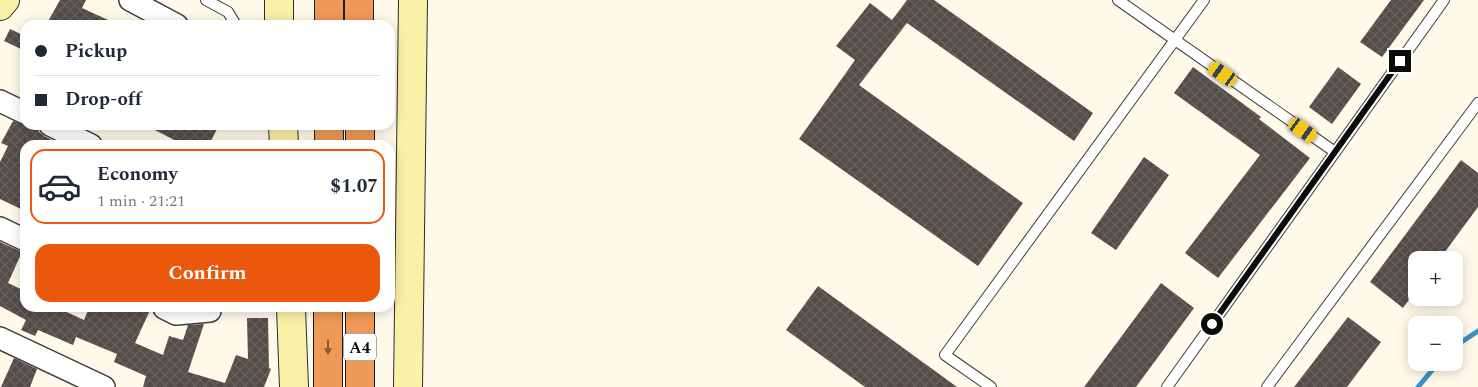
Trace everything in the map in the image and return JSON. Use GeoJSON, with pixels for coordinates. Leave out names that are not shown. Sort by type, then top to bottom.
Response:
{"type":"FeatureCollection","features":[{"type":"Feature","properties":{"kind":"highway"},"geometry":{"type":"LineString","coordinates":[[329,0],[329,20]]}},
{"type":"Feature","properties":{"kind":"highway"},"geometry":{"type":"LineString","coordinates":[[359,0],[360,20]]}},
{"type":"Feature","properties":{"kind":"highway","name":"A4"},"geometry":{"type":"LineString","coordinates":[[328,312],[328,387]]}},
{"type":"Feature","properties":{"kind":"highway","name":"A4"},"geometry":{"type":"LineString","coordinates":[[360,312],[360,387]]}},
{"type":"Feature","properties":{"kind":"street"},"geometry":{"type":"LineString","coordinates":[[0,6],[5,0]]}},
{"type":"Feature","properties":{"kind":"street"},"geometry":{"type":"LineString","coordinates":[[130,0],[168,20]]}},
{"type":"Feature","properties":{"kind":"street"},"geometry":{"type":"LineString","coordinates":[[279,0],[280,20]]}},
{"type":"Feature","properties":{"kind":"street"},"geometry":{"type":"LineString","coordinates":[[408,387],[413,0]]}},
{"type":"Feature","properties":{"kind":"street"},"geometry":{"type":"LineString","coordinates":[[0,100],[20,110]]}},
{"type":"Feature","properties":{"kind":"street"},"geometry":{"type":"LineString","coordinates":[[60,130],[81,140]]}},
{"type":"Feature","properties":{"kind":"street"},"geometry":{"type":"LineString","coordinates":[[0,228],[20,238]]}},
{"type":"Feature","properties":{"kind":"street"},"geometry":{"type":"LineString","coordinates":[[172,312],[176,314],[210,312]]}},
{"type":"Feature","properties":{"kind":"street"},"geometry":{"type":"LineString","coordinates":[[291,312],[294,387]]}},
{"type":"Feature","properties":{"kind":"street"},"geometry":{"type":"LineString","coordinates":[[0,338],[104,387]]}},
{"type":"Feature","properties":{"kind":"lane"},"geometry":{"type":"LineString","coordinates":[[206,0],[228,12],[234,20]]}},
{"type":"Feature","properties":{"kind":"lane"},"geometry":{"type":"LineString","coordinates":[[227,0],[228,12]]}},
{"type":"Feature","properties":{"kind":"lane"},"geometry":{"type":"LineString","coordinates":[[1118,0],[1335,152]]}},
{"type":"Feature","properties":{"kind":"lane"},"geometry":{"type":"LineString","coordinates":[[991,387],[945,355],[1204,0]]}},
{"type":"Feature","properties":{"kind":"lane"},"geometry":{"type":"LineString","coordinates":[[1167,387],[1444,0]]}},
{"type":"Feature","properties":{"kind":"lane"},"geometry":{"type":"LineString","coordinates":[[1267,387],[1478,103]]}},
{"type":"Feature","properties":{"kind":"building"},"geometry":{"type":"Polygon","coordinates":[[[60,0],[86,0],[82,8],[108,20],[49,20],[60,0]]]}},
{"type":"Feature","properties":{"kind":"building"},"geometry":{"type":"Polygon","coordinates":[[[907,0],[934,0],[1093,113],[1074,141],[907,23],[859,85],[1023,203],[978,266],[799,139],[855,60],[836,46],[870,3],[892,20],[907,0]]]}},
{"type":"Feature","properties":{"kind":"building"},"geometry":{"type":"Polygon","coordinates":[[[1391,0],[1424,0],[1382,57],[1360,42],[1391,0]]]}},
{"type":"Feature","properties":{"kind":"building"},"geometry":{"type":"Polygon","coordinates":[[[10,29],[20,34],[20,49],[4,41],[10,29]]]}},
{"type":"Feature","properties":{"kind":"building"},"geometry":{"type":"Polygon","coordinates":[[[1193,67],[1261,117],[1259,119],[1310,158],[1218,278],[1185,253],[1260,155],[1174,93],[1193,67]]]}},
{"type":"Feature","properties":{"kind":"building"},"geometry":{"type":"Polygon","coordinates":[[[1338,67],[1361,84],[1332,124],[1309,107],[1338,67]]]}},
{"type":"Feature","properties":{"kind":"building"},"geometry":{"type":"Polygon","coordinates":[[[13,121],[20,123],[20,130],[39,130],[44,136],[52,140],[20,140],[20,209],[0,199],[0,162],[8,146],[1,143],[13,121]]]}},
{"type":"Feature","properties":{"kind":"building"},"geometry":{"type":"Polygon","coordinates":[[[155,130],[216,130],[212,140],[174,140],[155,130]]]}},
{"type":"Feature","properties":{"kind":"building"},"geometry":{"type":"Polygon","coordinates":[[[1144,157],[1169,175],[1116,250],[1091,233],[1144,157]]]}},
{"type":"Feature","properties":{"kind":"building"},"geometry":{"type":"Polygon","coordinates":[[[1461,160],[1478,173],[1478,207],[1446,251],[1408,251],[1408,301],[1403,308],[1370,282],[1461,160]]]}},
{"type":"Feature","properties":{"kind":"building"},"geometry":{"type":"Polygon","coordinates":[[[0,242],[20,251],[20,256],[8,283],[20,289],[20,312],[67,312],[84,320],[87,312],[149,312],[135,343],[163,355],[169,336],[183,340],[188,325],[204,324],[188,372],[225,383],[236,355],[248,359],[247,318],[268,318],[269,368],[271,369],[264,387],[143,387],[146,376],[114,362],[117,354],[76,337],[73,345],[38,330],[35,336],[21,330],[26,320],[0,306],[0,242]]]}},
{"type":"Feature","properties":{"kind":"building"},"geometry":{"type":"Polygon","coordinates":[[[1161,283],[1194,308],[1136,387],[1084,387],[1161,283]]]}},
{"type":"Feature","properties":{"kind":"building"},"geometry":{"type":"Polygon","coordinates":[[[818,286],[957,387],[865,387],[786,330],[818,286]]]}},
{"type":"Feature","properties":{"kind":"building"},"geometry":{"type":"Polygon","coordinates":[[[1348,317],[1381,342],[1347,387],[1294,387],[1348,317]]]}},
{"type":"Feature","properties":{"kind":"building"},"geometry":{"type":"Polygon","coordinates":[[[14,358],[37,369],[30,387],[1,387],[14,358]]]}},
{"type":"Feature","properties":{"kind":"waterway"},"geometry":{"type":"LineString","coordinates":[[1463,341],[1478,331]]}},
{"type":"Feature","properties":{"kind":"waterway"},"geometry":{"type":"LineString","coordinates":[[1418,387],[1431,371]]}},
{"type":"Feature","properties":{"kind":"route"},"geometry":{"type":"LineString","coordinates":[[1212,324],[1400,61]]}}]}
